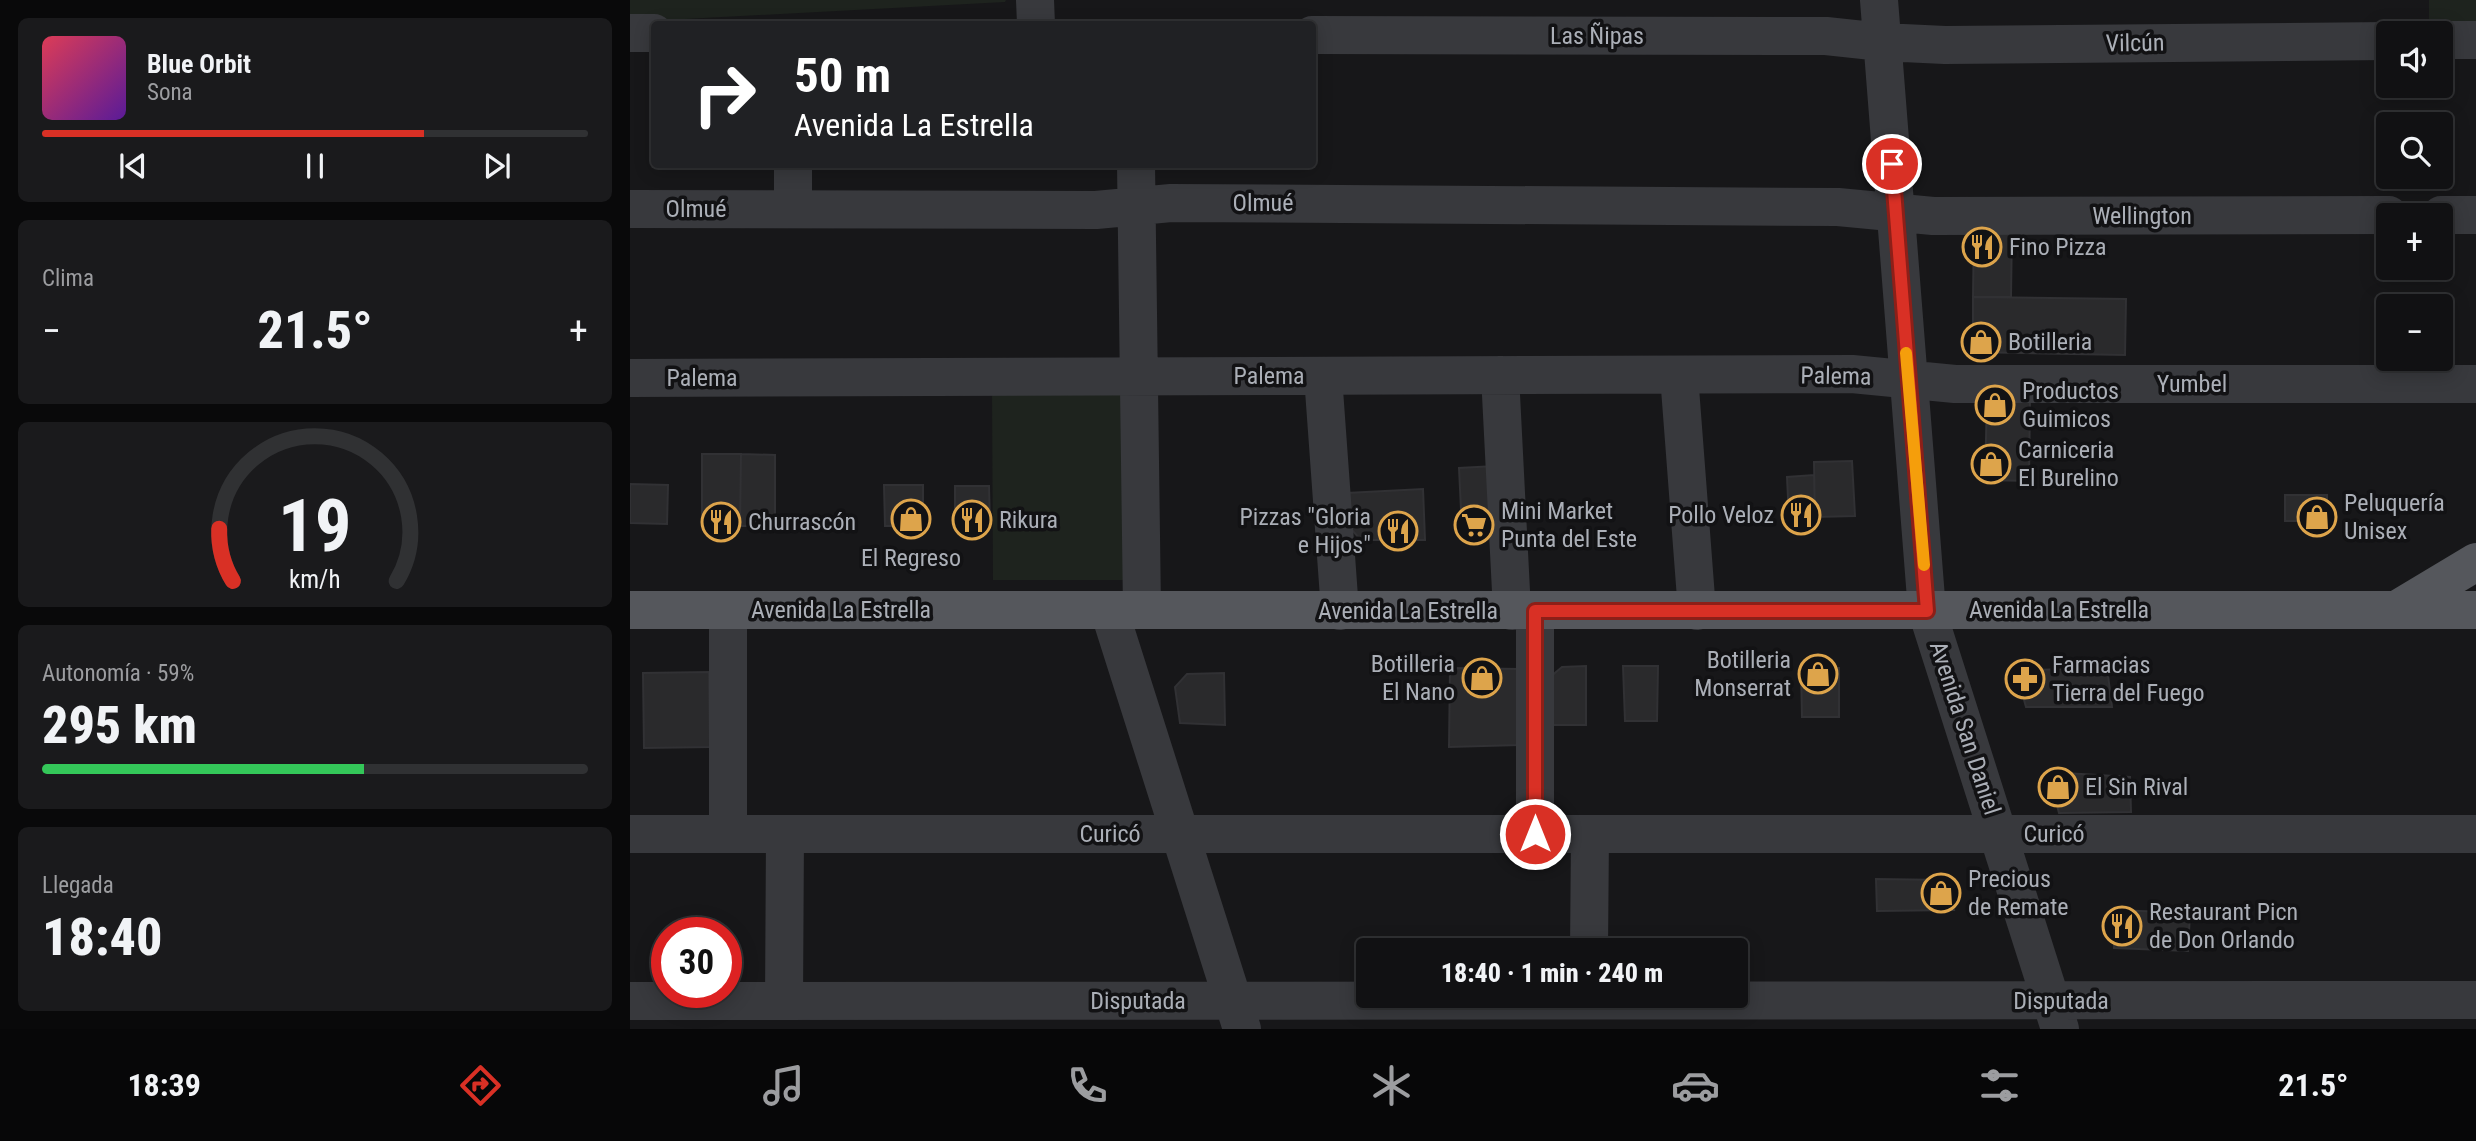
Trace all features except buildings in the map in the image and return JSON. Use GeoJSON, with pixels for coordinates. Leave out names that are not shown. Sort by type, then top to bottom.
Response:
{"type":"FeatureCollection","features":[{"type":"Feature","properties":{"kind":"main road"},"geometry":{"type":"LineString","coordinates":[[2396,610],[2476,562]]}},
{"type":"Feature","properties":{"kind":"main road","name":"Avenida La Estrella"},"geometry":{"type":"LineString","coordinates":[[630,610],[2476,610]]}},
{"type":"Feature","properties":{"kind":"street"},"geometry":{"type":"LineString","coordinates":[[1035,0],[1036,21]]}},
{"type":"Feature","properties":{"kind":"street","name":"Avenida San Daniel"},"geometry":{"type":"LineString","coordinates":[[1879,0],[1927,611],[2056,1015]]}},
{"type":"Feature","properties":{"kind":"street"},"geometry":{"type":"LineString","coordinates":[[630,33],[651,33]]}},
{"type":"Feature","properties":{"kind":"street","name":"Las Ñipas"},"geometry":{"type":"LineString","coordinates":[[1316,34],[1826,36],[1882,42]]}},
{"type":"Feature","properties":{"kind":"street"},"geometry":{"type":"LineString","coordinates":[[2453,40],[2476,40]]}},
{"type":"Feature","properties":{"kind":"street","name":"Vilcún"},"geometry":{"type":"LineString","coordinates":[[1882,42],[1959,45],[2376,41]]}},
{"type":"Feature","properties":{"kind":"street"},"geometry":{"type":"LineString","coordinates":[[793,168],[793,209]]}},
{"type":"Feature","properties":{"kind":"street"},"geometry":{"type":"LineString","coordinates":[[1136,168],[1139,376],[1126,610],[1181,834],[1238,1015]]}},
{"type":"Feature","properties":{"kind":"street","name":"Olmué"},"geometry":{"type":"LineString","coordinates":[[630,209],[1096,210],[1171,202],[1838,207],[1895,212]]}},
{"type":"Feature","properties":{"kind":"street","name":"Wellington"},"geometry":{"type":"LineString","coordinates":[[1895,212],[1933,216],[2376,215]]}},
{"type":"Feature","properties":{"kind":"street"},"geometry":{"type":"LineString","coordinates":[[2453,215],[2476,215]]}},
{"type":"Feature","properties":{"kind":"street","name":"Palema"},"geometry":{"type":"LineString","coordinates":[[630,378],[1852,374],[1908,380]]}},
{"type":"Feature","properties":{"kind":"street"},"geometry":{"type":"LineString","coordinates":[[1500,375],[1524,611],[1535,834]]}},
{"type":"Feature","properties":{"kind":"street"},"geometry":{"type":"LineString","coordinates":[[1679,375],[1697,611]]}},
{"type":"Feature","properties":{"kind":"street"},"geometry":{"type":"LineString","coordinates":[[1323,376],[1340,611]]}},
{"type":"Feature","properties":{"kind":"street","name":"Yumbel"},"geometry":{"type":"LineString","coordinates":[[1908,380],[1955,384],[2476,384]]}},
{"type":"Feature","properties":{"kind":"street"},"geometry":{"type":"LineString","coordinates":[[728,610],[728,834]]}},
{"type":"Feature","properties":{"kind":"street","name":"Curicó"},"geometry":{"type":"LineString","coordinates":[[630,834],[2476,834]]}},
{"type":"Feature","properties":{"kind":"street"},"geometry":{"type":"LineString","coordinates":[[784,1001],[785,834]]}},
{"type":"Feature","properties":{"kind":"street"},"geometry":{"type":"LineString","coordinates":[[1589,938],[1590,834]]}},
{"type":"Feature","properties":{"kind":"street","name":"Disputada"},"geometry":{"type":"LineString","coordinates":[[1622,1008],[1646,1015],[2056,1015],[2476,1000]]}},
{"type":"Feature","properties":{"kind":"street","name":"Disputada"},"geometry":{"type":"LineString","coordinates":[[630,1002],[784,1001],[839,1015],[1238,1015],[1382,1008]]}},
{"type":"Feature","properties":{"kind":"shaded area"},"geometry":{"type":"Polygon","coordinates":[[[630,0],[1006,0],[630,22],[630,0]]]}},
{"type":"Feature","properties":{"kind":"shaded area"},"geometry":{"type":"Polygon","coordinates":[[[2429,0],[2476,0],[2476,25],[2453,26],[2453,21],[2429,21],[2429,0]]]}},
{"type":"Feature","properties":{"kind":"shaded area"},"geometry":{"type":"Polygon","coordinates":[[[992,392],[1129,392],[1129,580],[993,580],[992,392]]]}},
{"type":"Feature","properties":{"kind":"slow traffic"},"geometry":{"type":"LineString","coordinates":[[1906,353],[1924,565]]}},
{"type":"Feature","properties":{"kind":"place","name":"Fino Pizza"},"geometry":{"type":"Point","coordinates":[1982,247]}},
{"type":"Feature","properties":{"kind":"place","name":"Botilleria"},"geometry":{"type":"Point","coordinates":[1981,342]}},
{"type":"Feature","properties":{"kind":"place","name":"Productos Guimicos"},"geometry":{"type":"Point","coordinates":[1995,405]}},
{"type":"Feature","properties":{"kind":"place","name":"Carniceria El Burelino"},"geometry":{"type":"Point","coordinates":[1991,464]}},
{"type":"Feature","properties":{"kind":"place","name":"Pollo Veloz"},"geometry":{"type":"Point","coordinates":[1801,515]}},
{"type":"Feature","properties":{"kind":"place","name":"Peluquería Unisex"},"geometry":{"type":"Point","coordinates":[2317,517]}},
{"type":"Feature","properties":{"kind":"place","name":"El Regreso"},"geometry":{"type":"Point","coordinates":[911,519]}},
{"type":"Feature","properties":{"kind":"place","name":"Rikura"},"geometry":{"type":"Point","coordinates":[972,520]}},
{"type":"Feature","properties":{"kind":"place","name":"Churrascón"},"geometry":{"type":"Point","coordinates":[721,522]}},
{"type":"Feature","properties":{"kind":"place","name":"Mini Market Punta del Este"},"geometry":{"type":"Point","coordinates":[1474,525]}},
{"type":"Feature","properties":{"kind":"place","name":"Pizzas \"Gloria e Hijos\""},"geometry":{"type":"Point","coordinates":[1398,531]}},
{"type":"Feature","properties":{"kind":"place","name":"Botilleria Monserrat"},"geometry":{"type":"Point","coordinates":[1818,674]}},
{"type":"Feature","properties":{"kind":"place","name":"Botilleria El Nano"},"geometry":{"type":"Point","coordinates":[1482,678]}},
{"type":"Feature","properties":{"kind":"place","name":"Farmacias Tierra del Fuego"},"geometry":{"type":"Point","coordinates":[2025,679]}},
{"type":"Feature","properties":{"kind":"place","name":"El Sin Rival"},"geometry":{"type":"Point","coordinates":[2058,787]}},
{"type":"Feature","properties":{"kind":"place","name":"Precious de Remate"},"geometry":{"type":"Point","coordinates":[1941,893]}},
{"type":"Feature","properties":{"kind":"place","name":"Restaurant Picn de Don Orlando"},"geometry":{"type":"Point","coordinates":[2122,926]}},
{"type":"Feature","properties":{"kind":"route"},"geometry":{"type":"LineString","coordinates":[[1535,834],[1535,611],[1927,611],[1892,164]]}}]}
